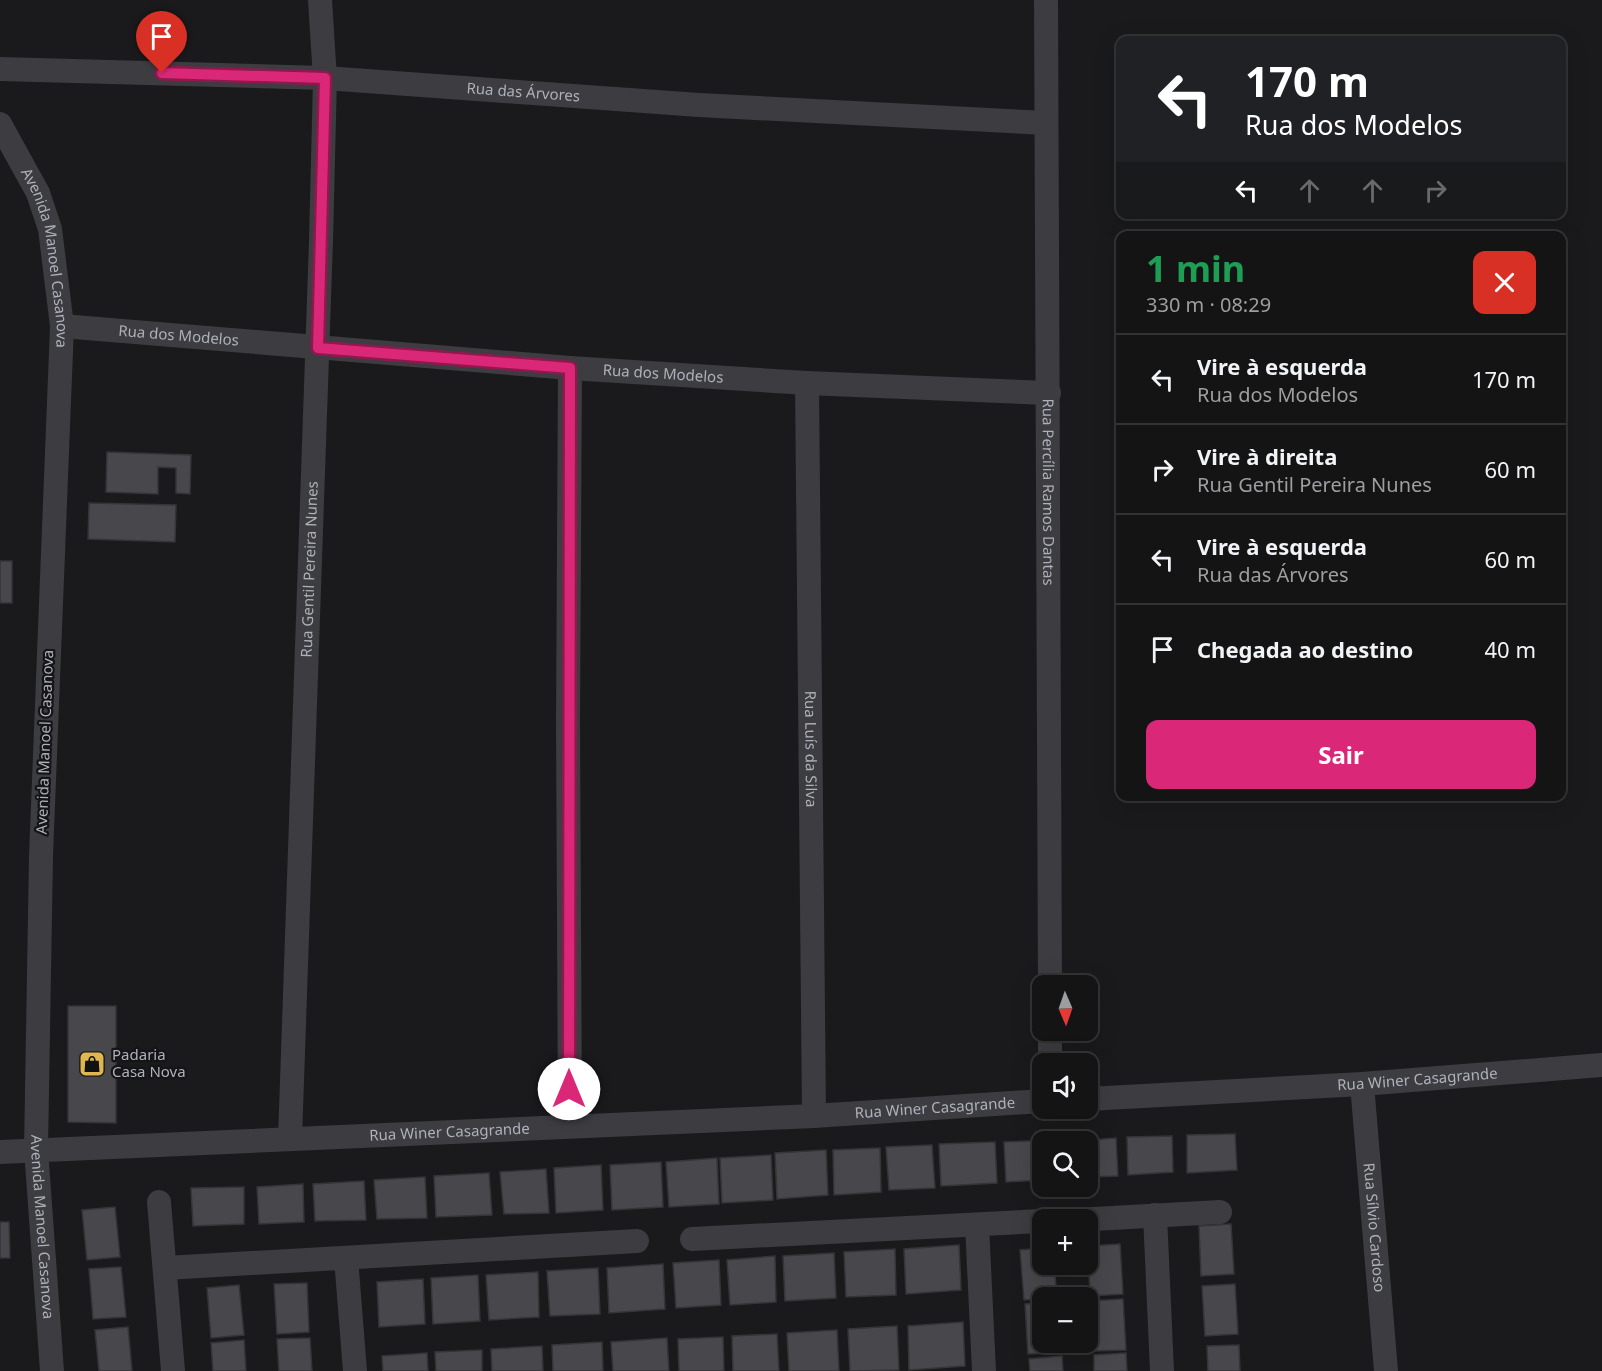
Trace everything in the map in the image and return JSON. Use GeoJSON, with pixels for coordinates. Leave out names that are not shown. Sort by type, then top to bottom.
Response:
{"type":"FeatureCollection","features":[{"type":"Feature","properties":{"kind":"street","name":"Rua Gentil Pereira Nunes"},"geometry":{"type":"LineString","coordinates":[[290,1139],[318,348],[325,78],[320,0]]}},
{"type":"Feature","properties":{"kind":"street","name":"Rua Percília Ramos Dantas"},"geometry":{"type":"LineString","coordinates":[[1046,0],[1050,975]]}},
{"type":"Feature","properties":{"kind":"street","name":"Rua das Árvores"},"geometry":{"type":"LineString","coordinates":[[0,69],[325,78],[699,105],[1046,123]]}},
{"type":"Feature","properties":{"kind":"street","name":"Avenida Manoel Casanova"},"geometry":{"type":"LineString","coordinates":[[0,124],[38,194],[50,229],[62,326],[42,809],[36,1149],[51,1371]]}},
{"type":"Feature","properties":{"kind":"street","name":"Rua dos Modelos"},"geometry":{"type":"LineString","coordinates":[[62,326],[570,368],[807,383],[1049,393]]}},
{"type":"Feature","properties":{"kind":"street"},"geometry":{"type":"LineString","coordinates":[[570,368],[568,709],[570,1125]]}},
{"type":"Feature","properties":{"kind":"street","name":"Rua Luís da Silva"},"geometry":{"type":"LineString","coordinates":[[807,383],[814,1116]]}},
{"type":"Feature","properties":{"kind":"street","name":"Rua Winer Casagrande"},"geometry":{"type":"LineString","coordinates":[[1098,1097],[1362,1084],[1602,1065]]}},
{"type":"Feature","properties":{"kind":"street","name":"Rua Sílvio Cardoso"},"geometry":{"type":"LineString","coordinates":[[1362,1084],[1386,1371]]}},
{"type":"Feature","properties":{"kind":"street","name":"Rua Winer Casagrande"},"geometry":{"type":"LineString","coordinates":[[0,1152],[814,1116],[1032,1102]]}},
{"type":"Feature","properties":{"kind":"street"},"geometry":{"type":"LineString","coordinates":[[159,1202],[173,1371]]}},
{"type":"Feature","properties":{"kind":"street"},"geometry":{"type":"LineString","coordinates":[[1098,1219],[1220,1212]]}},
{"type":"Feature","properties":{"kind":"street"},"geometry":{"type":"LineString","coordinates":[[1155,1215],[1162,1371]]}},
{"type":"Feature","properties":{"kind":"street"},"geometry":{"type":"LineString","coordinates":[[692,1239],[1032,1222]]}},
{"type":"Feature","properties":{"kind":"street"},"geometry":{"type":"LineString","coordinates":[[977,1225],[984,1371]]}},
{"type":"Feature","properties":{"kind":"street"},"geometry":{"type":"LineString","coordinates":[[165,1268],[637,1241]]}},
{"type":"Feature","properties":{"kind":"street"},"geometry":{"type":"LineString","coordinates":[[346,1258],[355,1371]]}},
{"type":"Feature","properties":{"kind":"building"},"geometry":{"type":"Polygon","coordinates":[[[107,452],[191,455],[190,494],[176,493],[176,468],[158,467],[158,494],[106,492],[107,452]]]}},
{"type":"Feature","properties":{"kind":"building"},"geometry":{"type":"Polygon","coordinates":[[[89,503],[176,505],[175,542],[88,539],[89,503]]]}},
{"type":"Feature","properties":{"kind":"building"},"geometry":{"type":"Polygon","coordinates":[[[0,561],[12,561],[12,603],[0,603],[0,561]]]}},
{"type":"Feature","properties":{"kind":"building","name":"Padaria Casa Nova"},"geometry":{"type":"Polygon","coordinates":[[[68,1006],[116,1006],[116,1123],[68,1122],[68,1006]]]}},
{"type":"Feature","properties":{"kind":"building"},"geometry":{"type":"Polygon","coordinates":[[[1235,1134],[1237,1170],[1187,1173],[1187,1135],[1235,1134]]]}},
{"type":"Feature","properties":{"kind":"building"},"geometry":{"type":"Polygon","coordinates":[[[1172,1136],[1173,1172],[1128,1175],[1127,1137],[1172,1136]]]}},
{"type":"Feature","properties":{"kind":"building"},"geometry":{"type":"Polygon","coordinates":[[[1116,1138],[1118,1176],[1098,1177],[1098,1139],[1116,1138]]]}},
{"type":"Feature","properties":{"kind":"building"},"geometry":{"type":"Polygon","coordinates":[[[1032,1141],[1032,1181],[1006,1182],[1004,1142],[1032,1141]]]}},
{"type":"Feature","properties":{"kind":"building"},"geometry":{"type":"Polygon","coordinates":[[[995,1142],[997,1183],[941,1186],[939,1144],[995,1142]]]}},
{"type":"Feature","properties":{"kind":"building"},"geometry":{"type":"Polygon","coordinates":[[[932,1145],[935,1188],[889,1190],[886,1147],[932,1145]]]}},
{"type":"Feature","properties":{"kind":"building"},"geometry":{"type":"Polygon","coordinates":[[[880,1148],[881,1192],[834,1195],[833,1150],[880,1148]]]}},
{"type":"Feature","properties":{"kind":"building"},"geometry":{"type":"Polygon","coordinates":[[[826,1150],[828,1195],[777,1199],[775,1153],[826,1150]]]}},
{"type":"Feature","properties":{"kind":"building"},"geometry":{"type":"Polygon","coordinates":[[[771,1155],[773,1200],[722,1203],[720,1158],[771,1155]]]}},
{"type":"Feature","properties":{"kind":"building"},"geometry":{"type":"Polygon","coordinates":[[[717,1158],[719,1204],[669,1207],[666,1162],[717,1158]]]}},
{"type":"Feature","properties":{"kind":"building"},"geometry":{"type":"Polygon","coordinates":[[[661,1162],[663,1207],[612,1210],[610,1165],[661,1162]]]}},
{"type":"Feature","properties":{"kind":"building"},"geometry":{"type":"Polygon","coordinates":[[[601,1165],[603,1210],[556,1213],[554,1168],[601,1165]]]}},
{"type":"Feature","properties":{"kind":"building"},"geometry":{"type":"Polygon","coordinates":[[[546,1169],[549,1213],[504,1214],[500,1172],[546,1169]]]}},
{"type":"Feature","properties":{"kind":"building"},"geometry":{"type":"Polygon","coordinates":[[[489,1173],[492,1215],[436,1217],[434,1176],[489,1173]]]}},
{"type":"Feature","properties":{"kind":"building"},"geometry":{"type":"Polygon","coordinates":[[[425,1177],[427,1218],[377,1219],[374,1180],[425,1177]]]}},
{"type":"Feature","properties":{"kind":"building"},"geometry":{"type":"Polygon","coordinates":[[[364,1181],[366,1220],[315,1221],[313,1184],[364,1181]]]}},
{"type":"Feature","properties":{"kind":"building"},"geometry":{"type":"Polygon","coordinates":[[[303,1184],[304,1222],[259,1224],[257,1187],[303,1184]]]}},
{"type":"Feature","properties":{"kind":"building"},"geometry":{"type":"Polygon","coordinates":[[[244,1187],[244,1224],[193,1226],[191,1188],[244,1187]]]}},
{"type":"Feature","properties":{"kind":"building"},"geometry":{"type":"Polygon","coordinates":[[[115,1207],[120,1257],[87,1260],[82,1210],[115,1207]]]}},
{"type":"Feature","properties":{"kind":"building"},"geometry":{"type":"Polygon","coordinates":[[[0,1222],[9,1222],[10,1258],[0,1258],[0,1222]]]}},
{"type":"Feature","properties":{"kind":"building"},"geometry":{"type":"Polygon","coordinates":[[[1231,1224],[1234,1274],[1201,1276],[1199,1226],[1231,1224]]]}},
{"type":"Feature","properties":{"kind":"building"},"geometry":{"type":"Polygon","coordinates":[[[1120,1244],[1123,1294],[1098,1296],[1098,1287],[1090,1287],[1089,1275],[1098,1275],[1098,1245],[1120,1244]]]}},
{"type":"Feature","properties":{"kind":"building"},"geometry":{"type":"Polygon","coordinates":[[[959,1245],[961,1290],[906,1294],[904,1249],[959,1245]]]}},
{"type":"Feature","properties":{"kind":"building"},"geometry":{"type":"Polygon","coordinates":[[[895,1249],[896,1295],[846,1297],[844,1252],[895,1249]]]}},
{"type":"Feature","properties":{"kind":"building"},"geometry":{"type":"Polygon","coordinates":[[[1032,1249],[1032,1275],[1055,1275],[1056,1287],[1032,1287],[1032,1299],[1024,1300],[1020,1250],[1032,1249]]]}},
{"type":"Feature","properties":{"kind":"building"},"geometry":{"type":"Polygon","coordinates":[[[834,1253],[836,1298],[785,1301],[783,1256],[834,1253]]]}},
{"type":"Feature","properties":{"kind":"building"},"geometry":{"type":"Polygon","coordinates":[[[775,1256],[776,1302],[730,1305],[727,1260],[775,1256]]]}},
{"type":"Feature","properties":{"kind":"building"},"geometry":{"type":"Polygon","coordinates":[[[719,1260],[721,1305],[676,1308],[673,1263],[719,1260]]]}},
{"type":"Feature","properties":{"kind":"building"},"geometry":{"type":"Polygon","coordinates":[[[663,1264],[665,1309],[609,1313],[607,1268],[663,1264]]]}},
{"type":"Feature","properties":{"kind":"building"},"geometry":{"type":"Polygon","coordinates":[[[121,1267],[126,1317],[93,1319],[89,1269],[121,1267]]]}},
{"type":"Feature","properties":{"kind":"building"},"geometry":{"type":"Polygon","coordinates":[[[598,1268],[600,1314],[550,1316],[547,1271],[598,1268]]]}},
{"type":"Feature","properties":{"kind":"building"},"geometry":{"type":"Polygon","coordinates":[[[538,1272],[539,1317],[489,1320],[486,1275],[538,1272]]]}},
{"type":"Feature","properties":{"kind":"building"},"geometry":{"type":"Polygon","coordinates":[[[478,1275],[480,1321],[433,1324],[431,1278],[478,1275]]]}},
{"type":"Feature","properties":{"kind":"building"},"geometry":{"type":"Polygon","coordinates":[[[423,1279],[425,1324],[379,1327],[377,1282],[423,1279]]]}},
{"type":"Feature","properties":{"kind":"building"},"geometry":{"type":"Polygon","coordinates":[[[307,1283],[309,1332],[277,1334],[274,1284],[307,1283]]]}},
{"type":"Feature","properties":{"kind":"building"},"geometry":{"type":"Polygon","coordinates":[[[1235,1284],[1238,1334],[1205,1336],[1202,1286],[1235,1284]]]}},
{"type":"Feature","properties":{"kind":"building"},"geometry":{"type":"Polygon","coordinates":[[[239,1285],[244,1335],[211,1338],[207,1288],[239,1285]]]}},
{"type":"Feature","properties":{"kind":"building"},"geometry":{"type":"Polygon","coordinates":[[[1123,1299],[1126,1350],[1098,1351],[1098,1301],[1123,1299]]]}},
{"type":"Feature","properties":{"kind":"building"},"geometry":{"type":"Polygon","coordinates":[[[1025,1304],[1032,1304],[1032,1353],[1044,1353],[1028,1354],[1025,1304]]]}},
{"type":"Feature","properties":{"kind":"building"},"geometry":{"type":"Polygon","coordinates":[[[963,1322],[965,1366],[909,1370],[908,1326],[963,1322]]]}},
{"type":"Feature","properties":{"kind":"building"},"geometry":{"type":"Polygon","coordinates":[[[897,1326],[899,1370],[850,1371],[848,1329],[897,1326]]]}},
{"type":"Feature","properties":{"kind":"building"},"geometry":{"type":"Polygon","coordinates":[[[128,1327],[132,1371],[99,1371],[95,1330],[128,1327]]]}},
{"type":"Feature","properties":{"kind":"building"},"geometry":{"type":"Polygon","coordinates":[[[837,1330],[839,1371],[789,1371],[787,1333],[837,1330]]]}},
{"type":"Feature","properties":{"kind":"building"},"geometry":{"type":"Polygon","coordinates":[[[777,1334],[779,1371],[733,1371],[732,1336],[777,1334]]]}},
{"type":"Feature","properties":{"kind":"building"},"geometry":{"type":"Polygon","coordinates":[[[723,1337],[724,1371],[679,1371],[678,1339],[723,1337]]]}},
{"type":"Feature","properties":{"kind":"building"},"geometry":{"type":"Polygon","coordinates":[[[310,1338],[312,1371],[279,1371],[277,1339],[310,1338]]]}},
{"type":"Feature","properties":{"kind":"building"},"geometry":{"type":"Polygon","coordinates":[[[667,1338],[669,1371],[613,1371],[611,1342],[667,1338]]]}},
{"type":"Feature","properties":{"kind":"building"},"geometry":{"type":"Polygon","coordinates":[[[244,1340],[246,1371],[213,1371],[211,1343],[244,1340]]]}},
{"type":"Feature","properties":{"kind":"building"},"geometry":{"type":"Polygon","coordinates":[[[602,1342],[603,1371],[553,1371],[552,1345],[602,1342]]]}},
{"type":"Feature","properties":{"kind":"building"},"geometry":{"type":"Polygon","coordinates":[[[1239,1345],[1240,1371],[1208,1371],[1207,1346],[1239,1345]]]}},
{"type":"Feature","properties":{"kind":"building"},"geometry":{"type":"Polygon","coordinates":[[[542,1346],[543,1371],[492,1371],[491,1349],[542,1346]]]}},
{"type":"Feature","properties":{"kind":"building"},"geometry":{"type":"Polygon","coordinates":[[[482,1350],[482,1371],[436,1371],[435,1352],[482,1350]]]}},
{"type":"Feature","properties":{"kind":"building"},"geometry":{"type":"Polygon","coordinates":[[[427,1353],[428,1371],[383,1371],[382,1356],[427,1353]]]}},
{"type":"Feature","properties":{"kind":"building"},"geometry":{"type":"Polygon","coordinates":[[[1126,1353],[1127,1371],[1094,1371],[1094,1355],[1126,1353]]]}},
{"type":"Feature","properties":{"kind":"building"},"geometry":{"type":"Polygon","coordinates":[[[1062,1356],[1063,1371],[1030,1371],[1029,1359],[1062,1356]]]}},
{"type":"Feature","properties":{"kind":"place","name":"Padaria Casa Nova"},"geometry":{"type":"Point","coordinates":[92,1064]}},
{"type":"Feature","properties":{"kind":"route"},"geometry":{"type":"LineString","coordinates":[[162,73],[325,78],[318,348],[570,368],[569,1089]]}}]}
